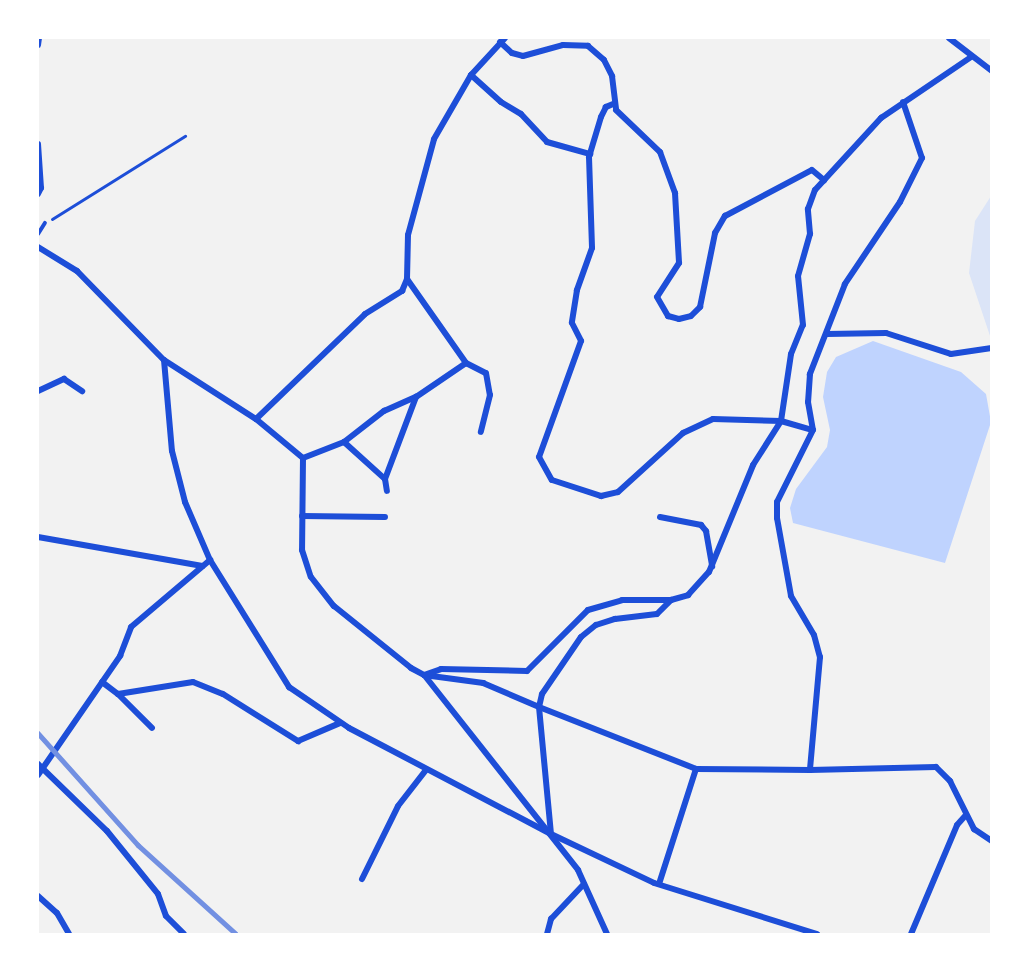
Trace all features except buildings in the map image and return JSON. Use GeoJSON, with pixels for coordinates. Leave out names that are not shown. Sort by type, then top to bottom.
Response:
{"type":"FeatureCollection","features":[{"type":"Feature","properties":{"kind":"street"},"geometry":{"type":"LineString","coordinates":[[38,45],[39,38]]}},
{"type":"Feature","properties":{"kind":"street"},"geometry":{"type":"LineString","coordinates":[[949,38],[971,57],[992,70]]}},
{"type":"Feature","properties":{"kind":"street"},"geometry":{"type":"LineString","coordinates":[[256,419],[365,314],[402,291],[407,279],[408,235],[417,190],[434,139],[471,75],[503,40],[512,52],[523,56],[563,45],[588,46],[604,60],[612,76],[613,104],[660,152],[675,193],[679,263],[657,297],[668,316],[679,319],[690,316],[700,307],[715,233],[725,216],[812,170],[824,180]]}},
{"type":"Feature","properties":{"kind":"street"},"geometry":{"type":"LineString","coordinates":[[424,675],[441,669],[527,671],[588,610],[622,600],[671,600],[688,595],[712,566],[753,465],[781,421],[791,354],[803,325],[798,276],[810,234],[808,209],[815,190],[881,118],[971,57]]}},
{"type":"Feature","properties":{"kind":"street"},"geometry":{"type":"LineString","coordinates":[[471,75],[501,102],[521,114],[547,142],[590,154]]}},
{"type":"Feature","properties":{"kind":"street"},"geometry":{"type":"LineString","coordinates":[[810,770],[820,657],[814,635],[791,596],[777,502],[813,430],[808,402],[810,374],[845,284],[900,202],[922,158],[903,102]]}},
{"type":"Feature","properties":{"kind":"street"},"geometry":{"type":"LineString","coordinates":[[613,104],[606,107],[601,117],[590,154],[592,248],[577,290],[572,323],[581,341],[539,458],[552,480],[601,496],[618,492],[683,433],[713,419],[781,421],[813,430]]}},
{"type":"Feature","properties":{"kind":"street"},"geometry":{"type":"LineString","coordinates":[[38,144],[38,194]]}},
{"type":"Feature","properties":{"kind":"street"},"geometry":{"type":"LineString","coordinates":[[38,247],[77,271],[164,360],[256,419],[303,458]]}},
{"type":"Feature","properties":{"kind":"street"},"geometry":{"type":"LineString","coordinates":[[407,279],[466,363],[479,367],[490,381],[481,432]]}},
{"type":"Feature","properties":{"kind":"street"},"geometry":{"type":"LineString","coordinates":[[827,334],[886,333],[951,354],[992,348]]}},
{"type":"Feature","properties":{"kind":"street"},"geometry":{"type":"LineString","coordinates":[[164,360],[172,451],[185,502],[210,560],[290,687],[340,723],[550,834],[659,884],[817,934]]}},
{"type":"Feature","properties":{"kind":"street"},"geometry":{"type":"LineString","coordinates":[[303,458],[344,442],[384,411],[416,397],[466,363]]}},
{"type":"Feature","properties":{"kind":"street"},"geometry":{"type":"LineString","coordinates":[[38,391],[64,379],[82,391]]}},
{"type":"Feature","properties":{"kind":"street"},"geometry":{"type":"LineString","coordinates":[[387,491],[385,479],[416,397]]}},
{"type":"Feature","properties":{"kind":"street"},"geometry":{"type":"LineString","coordinates":[[344,442],[385,479]]}},
{"type":"Feature","properties":{"kind":"street"},"geometry":{"type":"LineString","coordinates":[[303,458],[302,550],[311,577],[334,606],[424,675],[550,834],[584,884],[607,934]]}},
{"type":"Feature","properties":{"kind":"street"},"geometry":{"type":"LineString","coordinates":[[302,516],[385,517]]}},
{"type":"Feature","properties":{"kind":"street"},"geometry":{"type":"LineString","coordinates":[[660,517],[701,525],[706,531],[712,566]]}},
{"type":"Feature","properties":{"kind":"street"},"geometry":{"type":"LineString","coordinates":[[38,537],[202,566]]}},
{"type":"Feature","properties":{"kind":"street"},"geometry":{"type":"LineString","coordinates":[[38,775],[41,764],[120,656],[131,627],[210,560]]}},
{"type":"Feature","properties":{"kind":"street"},"geometry":{"type":"LineString","coordinates":[[550,834],[538,706],[542,694],[581,637],[596,625],[615,619],[657,614],[671,600]]}},
{"type":"Feature","properties":{"kind":"street"},"geometry":{"type":"LineString","coordinates":[[424,675],[483,683],[696,769],[810,770],[936,767],[950,781],[965,816],[974,829],[992,841]]}},
{"type":"Feature","properties":{"kind":"street"},"geometry":{"type":"LineString","coordinates":[[102,682],[118,694],[152,728]]}},
{"type":"Feature","properties":{"kind":"street"},"geometry":{"type":"LineString","coordinates":[[118,694],[193,682],[223,694],[298,741],[340,723]]}},
{"type":"Feature","properties":{"kind":"street"},"geometry":{"type":"LineString","coordinates":[[41,764],[107,831],[184,934]]}},
{"type":"Feature","properties":{"kind":"street"},"geometry":{"type":"LineString","coordinates":[[659,884],[696,769]]}},
{"type":"Feature","properties":{"kind":"street"},"geometry":{"type":"LineString","coordinates":[[362,879],[398,806],[426,770]]}},
{"type":"Feature","properties":{"kind":"street"},"geometry":{"type":"LineString","coordinates":[[910,934],[957,825],[965,816]]}},
{"type":"Feature","properties":{"kind":"street"},"geometry":{"type":"LineString","coordinates":[[547,934],[551,919],[584,884]]}},
{"type":"Feature","properties":{"kind":"street"},"geometry":{"type":"LineString","coordinates":[[38,896],[57,913],[69,934]]}},
{"type":"Feature","properties":{"kind":"lane"},"geometry":{"type":"LineString","coordinates":[[38,234],[45,223]]}},
{"type":"Feature","properties":{"kind":"path"},"geometry":{"type":"LineString","coordinates":[[45,223],[185,136]]}},
{"type":"Feature","properties":{"kind":"shaded area"},"geometry":{"type":"Polygon","coordinates":[[[991,196],[991,339],[969,273],[975,221],[991,196]]]}},
{"type":"Feature","properties":{"kind":"water"},"geometry":{"type":"Polygon","coordinates":[[[873,341],[961,372],[986,394],[991,422],[945,563],[793,523],[790,508],[796,489],[827,447],[830,430],[823,397],[827,372],[836,357],[873,341]]]}},
{"type":"Feature","properties":{"kind":"railway"},"geometry":{"type":"LineString","coordinates":[[38,733],[138,845],[236,934]]}}]}
